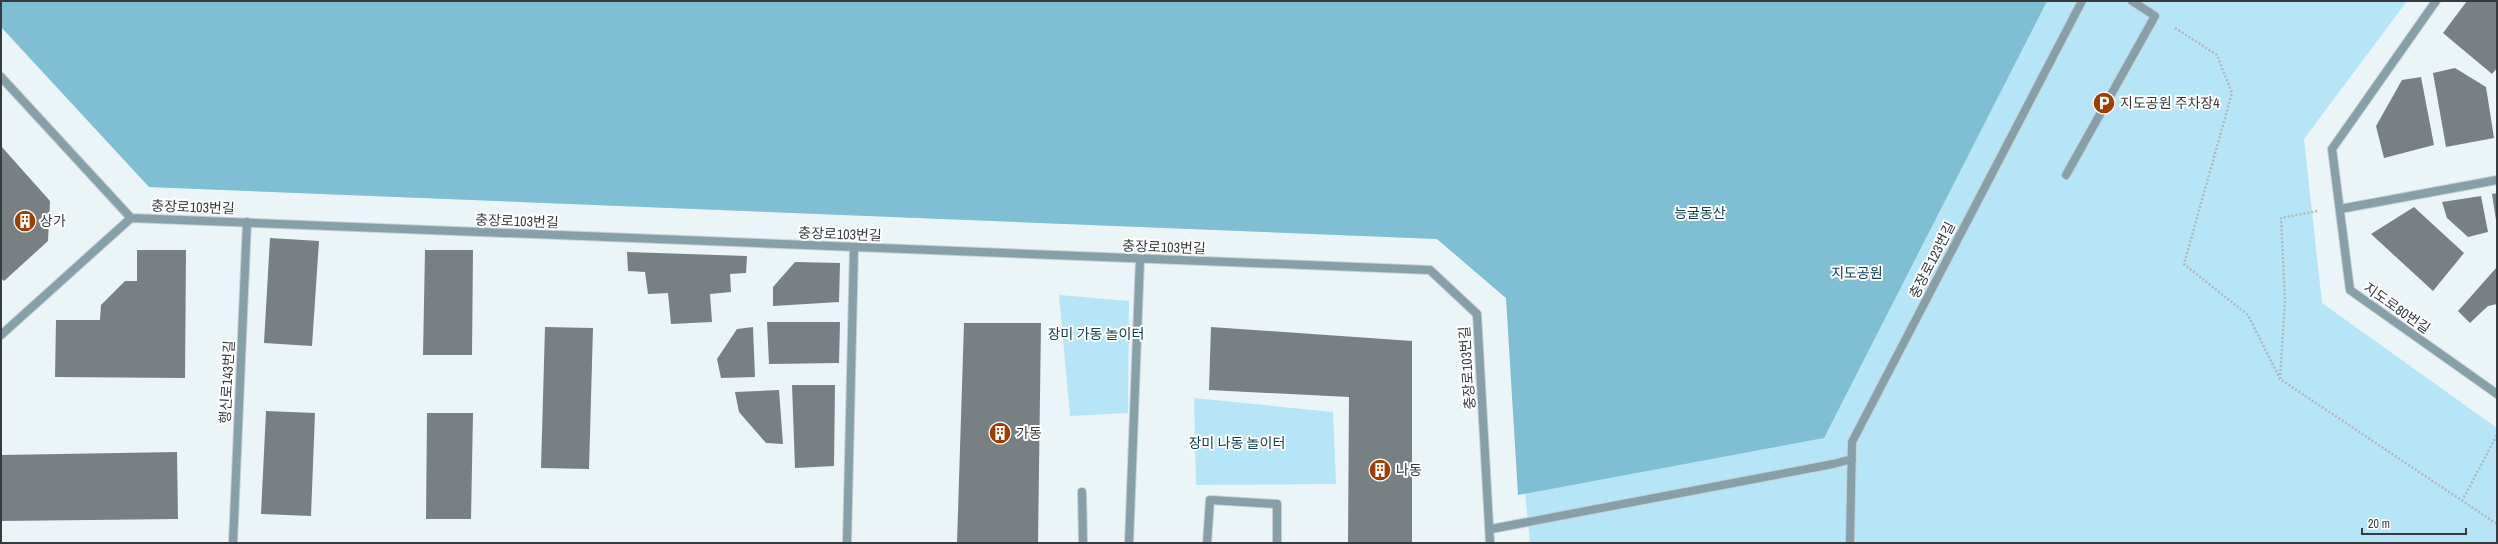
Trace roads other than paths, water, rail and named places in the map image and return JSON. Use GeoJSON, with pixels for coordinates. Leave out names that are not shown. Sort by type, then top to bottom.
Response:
{"type":"FeatureCollection","features":[{"type":"Feature","properties":{"kind":"street","name":"충장로123번길"},"geometry":{"type":"LineString","coordinates":[[1850,543],[1852,442],[2082,1]]}},
{"type":"Feature","properties":{"kind":"street"},"geometry":{"type":"LineString","coordinates":[[2066,175],[2155,16],[2132,1]]}},
{"type":"Feature","properties":{"kind":"street","name":"지도로80번길"},"geometry":{"type":"LineString","coordinates":[[2436,1],[2332,149],[2350,290],[2497,394]]}},
{"type":"Feature","properties":{"kind":"street"},"geometry":{"type":"LineString","coordinates":[[1,77],[131,218]]}},
{"type":"Feature","properties":{"kind":"street"},"geometry":{"type":"LineString","coordinates":[[2340,209],[2497,180]]}},
{"type":"Feature","properties":{"kind":"street","name":"충장로103번길"},"geometry":{"type":"LineString","coordinates":[[1,335],[131,218],[1430,270],[1477,314],[1491,529],[1490,543]]}},
{"type":"Feature","properties":{"kind":"street","name":"행신로143번길"},"geometry":{"type":"LineString","coordinates":[[233,543],[248,222]]}},
{"type":"Feature","properties":{"kind":"street"},"geometry":{"type":"LineString","coordinates":[[847,543],[854,248]]}},
{"type":"Feature","properties":{"kind":"street"},"geometry":{"type":"LineString","coordinates":[[1129,543],[1140,259]]}},
{"type":"Feature","properties":{"kind":"street"},"geometry":{"type":"LineString","coordinates":[[1491,529],[1833,464],[1852,459]]}},
{"type":"Feature","properties":{"kind":"street"},"geometry":{"type":"LineString","coordinates":[[1082,492],[1083,543]]}},
{"type":"Feature","properties":{"kind":"street"},"geometry":{"type":"LineString","coordinates":[[1207,543],[1210,500],[1277,504],[1277,543]]}},
{"type":"Feature","properties":{"kind":"place","name":"지도공원 주차장4"},"geometry":{"type":"Point","coordinates":[2104,103]}},
{"type":"Feature","properties":{"kind":"place","name":"상가"},"geometry":{"type":"Point","coordinates":[25,221]}},
{"type":"Feature","properties":{"kind":"place","name":"가동"},"geometry":{"type":"Point","coordinates":[1000,433]}},
{"type":"Feature","properties":{"kind":"place","name":"나동"},"geometry":{"type":"Point","coordinates":[1380,470]}},
{"type":"Feature","properties":{"kind":"park label","name":"능굴동산"},"geometry":{"type":"Point","coordinates":[1700,213]}},
{"type":"Feature","properties":{"kind":"park label","name":"지도공원"},"geometry":{"type":"Point","coordinates":[1857,273]}},
{"type":"Feature","properties":{"kind":"park label","name":"장미 가동 놀이터"},"geometry":{"type":"Point","coordinates":[1096,334]}},
{"type":"Feature","properties":{"kind":"park label","name":"장미 나동 놀이터"},"geometry":{"type":"Point","coordinates":[1237,443]}}]}
